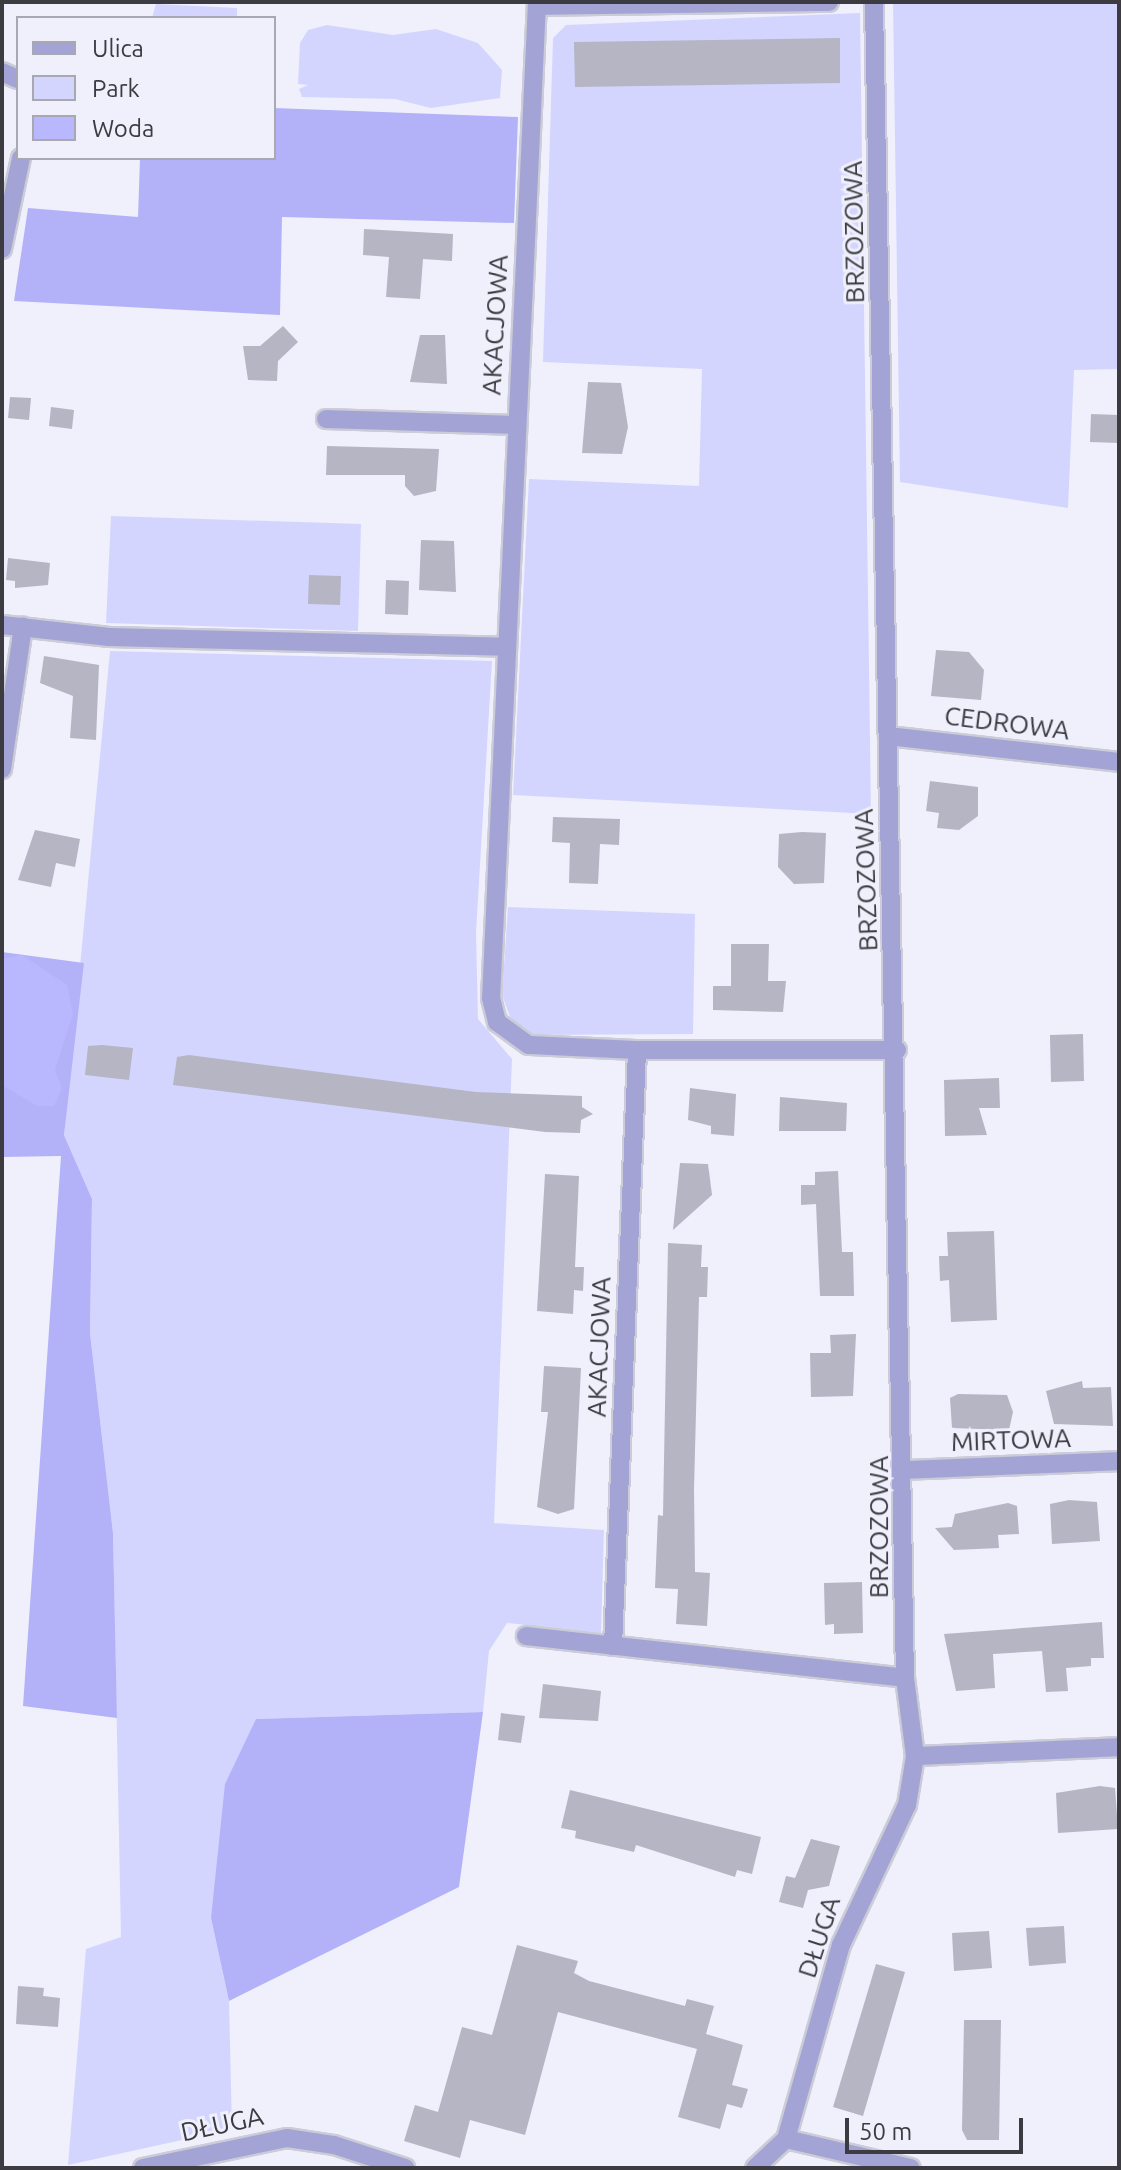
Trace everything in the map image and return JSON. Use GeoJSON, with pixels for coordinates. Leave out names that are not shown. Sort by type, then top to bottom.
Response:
{"type":"FeatureCollection","features":[{"type":"Feature","properties":{"kind":"street","name":"AKACJOWA"},"geometry":{"type":"LineString","coordinates":[[829,2],[537,4],[491,998],[497,1022],[529,1045],[637,1050],[897,1050]]}},
{"type":"Feature","properties":{"kind":"street","name":"BRZOZOWA"},"geometry":{"type":"LineString","coordinates":[[874,2],[905,1470],[905,1678],[915,1756]]}},
{"type":"Feature","properties":{"kind":"street"},"geometry":{"type":"LineString","coordinates":[[2,249],[21,160]]}},
{"type":"Feature","properties":{"kind":"street"},"geometry":{"type":"LineString","coordinates":[[326,419],[516,425]]}},
{"type":"Feature","properties":{"kind":"street"},"geometry":{"type":"LineString","coordinates":[[2,625],[109,637],[505,647]]}},
{"type":"Feature","properties":{"kind":"street"},"geometry":{"type":"LineString","coordinates":[[2,769],[23,627]]}},
{"type":"Feature","properties":{"kind":"street","name":"CEDROWA"},"geometry":{"type":"LineString","coordinates":[[888,736],[1119,762]]}},
{"type":"Feature","properties":{"kind":"street","name":"AKACJOWA"},"geometry":{"type":"LineString","coordinates":[[613,1646],[637,1050]]}},
{"type":"Feature","properties":{"kind":"street","name":"MIRTOWA"},"geometry":{"type":"LineString","coordinates":[[905,1470],[1119,1461]]}},
{"type":"Feature","properties":{"kind":"street"},"geometry":{"type":"LineString","coordinates":[[526,1636],[905,1678]]}},
{"type":"Feature","properties":{"kind":"street"},"geometry":{"type":"LineString","coordinates":[[915,1756],[1119,1747]]}},
{"type":"Feature","properties":{"kind":"street","name":"DŁUGA"},"geometry":{"type":"LineString","coordinates":[[786,2139],[841,1945],[907,1805],[915,1756]]}},
{"type":"Feature","properties":{"kind":"street","name":"DŁUGA"},"geometry":{"type":"LineString","coordinates":[[143,2168],[287,2138],[334,2145],[405,2168]]}},
{"type":"Feature","properties":{"kind":"street"},"geometry":{"type":"LineString","coordinates":[[755,2168],[786,2139],[911,2168]]}},
{"type":"Feature","properties":{"kind":"green space"},"geometry":{"type":"Polygon","coordinates":[[[893,2],[1119,2],[1119,369],[1074,370],[1068,508],[900,482],[893,2]]]}},
{"type":"Feature","properties":{"kind":"green space"},"geometry":{"type":"Polygon","coordinates":[[[156,4],[237,8],[237,16],[153,16],[156,4]]]}},
{"type":"Feature","properties":{"kind":"green space"},"geometry":{"type":"Polygon","coordinates":[[[860,13],[871,814],[513,795],[529,479],[699,486],[702,369],[543,362],[553,38],[566,25],[860,13]]]}},
{"type":"Feature","properties":{"kind":"green space"},"geometry":{"type":"Polygon","coordinates":[[[327,25],[393,35],[436,29],[478,43],[502,70],[500,98],[431,108],[395,99],[302,97],[299,89],[308,85],[298,84],[300,43],[308,30],[327,25]]]}},
{"type":"Feature","properties":{"kind":"green space"},"geometry":{"type":"Polygon","coordinates":[[[111,516],[361,524],[358,631],[106,623],[111,516]]]}},
{"type":"Feature","properties":{"kind":"green space"},"geometry":{"type":"Polygon","coordinates":[[[110,651],[492,661],[476,933],[478,1019],[512,1059],[494,1523],[604,1530],[601,1633],[507,1623],[489,1651],[483,1712],[256,1719],[211,1918],[229,2001],[232,2129],[68,2165],[86,1949],[121,1937],[113,1533],[90,1333],[92,1199],[64,1135],[110,651]]]}},
{"type":"Feature","properties":{"kind":"green space"},"geometry":{"type":"Polygon","coordinates":[[[508,907],[695,914],[693,1034],[529,1035],[514,1028],[502,995],[508,907]]]}},
{"type":"Feature","properties":{"kind":"shaded area"},"geometry":{"type":"Polygon","coordinates":[[[276,108],[518,117],[514,223],[282,217],[280,315],[14,301],[28,208],[138,217],[140,160],[276,160],[276,108]]]}},
{"type":"Feature","properties":{"kind":"shaded area"},"geometry":{"type":"Polygon","coordinates":[[[2,952],[84,963],[64,1135],[92,1199],[90,1333],[113,1533],[117,1718],[23,1706],[61,1156],[2,1157],[2,952]]]}},
{"type":"Feature","properties":{"kind":"shaded area"},"geometry":{"type":"Polygon","coordinates":[[[483,1712],[459,1887],[229,2001],[211,1918],[225,1784],[256,1719],[483,1712]]]}},
{"type":"Feature","properties":{"kind":"water"},"geometry":{"type":"Polygon","coordinates":[[[22,955],[67,985],[73,1014],[55,1070],[62,1088],[54,1106],[37,1106],[2,1085],[2,959],[22,955]]]}},
{"type":"Feature","properties":{"kind":"building"},"geometry":{"type":"Polygon","coordinates":[[[840,38],[840,83],[575,87],[574,42],[840,38]]]}},
{"type":"Feature","properties":{"kind":"building"},"geometry":{"type":"Polygon","coordinates":[[[364,229],[453,234],[452,261],[423,259],[420,299],[386,297],[389,257],[363,255],[364,229]]]}},
{"type":"Feature","properties":{"kind":"building"},"geometry":{"type":"Polygon","coordinates":[[[283,326],[298,342],[278,361],[277,381],[248,380],[243,346],[260,346],[283,326]]]}},
{"type":"Feature","properties":{"kind":"building"},"geometry":{"type":"Polygon","coordinates":[[[420,335],[445,335],[447,384],[410,382],[420,335]]]}},
{"type":"Feature","properties":{"kind":"building"},"geometry":{"type":"Polygon","coordinates":[[[588,382],[621,383],[628,427],[622,454],[582,453],[588,382]]]}},
{"type":"Feature","properties":{"kind":"building"},"geometry":{"type":"Polygon","coordinates":[[[10,397],[31,398],[29,420],[8,418],[10,397]]]}},
{"type":"Feature","properties":{"kind":"building"},"geometry":{"type":"Polygon","coordinates":[[[51,407],[74,410],[72,429],[49,426],[51,407]]]}},
{"type":"Feature","properties":{"kind":"building"},"geometry":{"type":"Polygon","coordinates":[[[1091,414],[1119,415],[1119,443],[1090,442],[1091,414]]]}},
{"type":"Feature","properties":{"kind":"building"},"geometry":{"type":"Polygon","coordinates":[[[327,446],[439,449],[436,491],[414,496],[405,486],[405,475],[326,475],[327,446]]]}},
{"type":"Feature","properties":{"kind":"building"},"geometry":{"type":"Polygon","coordinates":[[[421,540],[454,541],[456,592],[419,590],[421,540]]]}},
{"type":"Feature","properties":{"kind":"building"},"geometry":{"type":"Polygon","coordinates":[[[8,558],[50,563],[48,585],[15,588],[15,581],[6,580],[8,558]]]}},
{"type":"Feature","properties":{"kind":"building"},"geometry":{"type":"Polygon","coordinates":[[[309,575],[341,576],[340,605],[308,604],[309,575]]]}},
{"type":"Feature","properties":{"kind":"building"},"geometry":{"type":"Polygon","coordinates":[[[386,580],[409,581],[408,615],[385,614],[386,580]]]}},
{"type":"Feature","properties":{"kind":"building"},"geometry":{"type":"Polygon","coordinates":[[[936,650],[969,652],[984,670],[981,700],[931,696],[936,650]]]}},
{"type":"Feature","properties":{"kind":"building"},"geometry":{"type":"Polygon","coordinates":[[[44,656],[99,665],[96,740],[70,738],[73,696],[40,683],[44,656]]]}},
{"type":"Feature","properties":{"kind":"building"},"geometry":{"type":"Polygon","coordinates":[[[930,781],[978,787],[978,816],[959,830],[937,828],[939,813],[926,811],[930,781]]]}},
{"type":"Feature","properties":{"kind":"building"},"geometry":{"type":"Polygon","coordinates":[[[553,817],[620,819],[619,845],[600,844],[598,884],[569,883],[570,843],[552,842],[553,817]]]}},
{"type":"Feature","properties":{"kind":"building"},"geometry":{"type":"Polygon","coordinates":[[[35,830],[80,839],[75,867],[56,863],[51,887],[18,880],[35,830]]]}},
{"type":"Feature","properties":{"kind":"building"},"geometry":{"type":"Polygon","coordinates":[[[826,833],[824,883],[794,884],[778,867],[779,834],[826,833]]]}},
{"type":"Feature","properties":{"kind":"building"},"geometry":{"type":"Polygon","coordinates":[[[731,944],[769,944],[768,981],[786,981],[783,1012],[713,1010],[713,986],[731,986],[731,944]]]}},
{"type":"Feature","properties":{"kind":"building"},"geometry":{"type":"Polygon","coordinates":[[[1083,1034],[1084,1081],[1051,1082],[1050,1035],[1083,1034]]]}},
{"type":"Feature","properties":{"kind":"building"},"geometry":{"type":"Polygon","coordinates":[[[88,1046],[133,1048],[129,1080],[85,1075],[88,1046]]]}},
{"type":"Feature","properties":{"kind":"building"},"geometry":{"type":"Polygon","coordinates":[[[189,1055],[476,1092],[582,1096],[582,1107],[593,1114],[581,1120],[580,1133],[545,1132],[173,1085],[177,1057],[189,1055]]]}},
{"type":"Feature","properties":{"kind":"building"},"geometry":{"type":"Polygon","coordinates":[[[999,1078],[1000,1108],[979,1108],[987,1135],[945,1136],[944,1080],[999,1078]]]}},
{"type":"Feature","properties":{"kind":"building"},"geometry":{"type":"Polygon","coordinates":[[[690,1088],[736,1094],[734,1136],[711,1134],[711,1126],[688,1120],[690,1088]]]}},
{"type":"Feature","properties":{"kind":"building"},"geometry":{"type":"Polygon","coordinates":[[[780,1097],[847,1103],[846,1131],[779,1131],[780,1097]]]}},
{"type":"Feature","properties":{"kind":"building"},"geometry":{"type":"Polygon","coordinates":[[[680,1163],[708,1164],[712,1195],[673,1230],[680,1163]]]}},
{"type":"Feature","properties":{"kind":"building"},"geometry":{"type":"Polygon","coordinates":[[[838,1171],[842,1252],[853,1252],[854,1296],[820,1296],[816,1204],[801,1205],[801,1185],[815,1185],[815,1172],[838,1171]]]}},
{"type":"Feature","properties":{"kind":"building"},"geometry":{"type":"Polygon","coordinates":[[[545,1174],[579,1176],[575,1267],[584,1267],[583,1291],[574,1290],[573,1314],[537,1311],[545,1174]]]}},
{"type":"Feature","properties":{"kind":"building"},"geometry":{"type":"Polygon","coordinates":[[[994,1231],[997,1320],[951,1322],[949,1280],[940,1281],[939,1256],[948,1256],[947,1232],[994,1231]]]}},
{"type":"Feature","properties":{"kind":"building"},"geometry":{"type":"Polygon","coordinates":[[[668,1243],[702,1245],[701,1267],[708,1267],[707,1297],[699,1297],[694,1489],[695,1572],[710,1573],[707,1626],[676,1624],[678,1589],[655,1588],[658,1515],[663,1516],[668,1243]]]}},
{"type":"Feature","properties":{"kind":"building"},"geometry":{"type":"Polygon","coordinates":[[[856,1334],[853,1396],[811,1397],[810,1353],[831,1353],[830,1335],[856,1334]]]}},
{"type":"Feature","properties":{"kind":"building"},"geometry":{"type":"Polygon","coordinates":[[[544,1366],[581,1368],[574,1509],[558,1514],[537,1507],[548,1412],[541,1412],[544,1366]]]}},
{"type":"Feature","properties":{"kind":"building"},"geometry":{"type":"Polygon","coordinates":[[[1082,1381],[1083,1388],[1111,1387],[1113,1426],[1054,1424],[1046,1391],[1082,1381]]]}},
{"type":"Feature","properties":{"kind":"building"},"geometry":{"type":"Polygon","coordinates":[[[958,1394],[1007,1395],[1013,1412],[1009,1430],[952,1428],[950,1398],[958,1394]]]}},
{"type":"Feature","properties":{"kind":"building"},"geometry":{"type":"Polygon","coordinates":[[[1069,1500],[1097,1502],[1100,1541],[1052,1544],[1050,1504],[1069,1500]]]}},
{"type":"Feature","properties":{"kind":"building"},"geometry":{"type":"Polygon","coordinates":[[[1008,1503],[1017,1506],[1019,1534],[998,1535],[999,1548],[954,1550],[935,1528],[952,1527],[955,1514],[1008,1503]]]}},
{"type":"Feature","properties":{"kind":"building"},"geometry":{"type":"Polygon","coordinates":[[[862,1582],[863,1633],[834,1634],[834,1624],[825,1625],[824,1583],[862,1582]]]}},
{"type":"Feature","properties":{"kind":"building"},"geometry":{"type":"Polygon","coordinates":[[[1102,1622],[1104,1658],[1091,1658],[1091,1666],[1066,1668],[1068,1691],[1046,1692],[1042,1651],[993,1654],[995,1688],[956,1691],[944,1634],[1102,1622]]]}},
{"type":"Feature","properties":{"kind":"building"},"geometry":{"type":"Polygon","coordinates":[[[543,1684],[601,1691],[598,1721],[539,1718],[543,1684]]]}},
{"type":"Feature","properties":{"kind":"building"},"geometry":{"type":"Polygon","coordinates":[[[501,1713],[525,1716],[521,1743],[498,1740],[501,1713]]]}},
{"type":"Feature","properties":{"kind":"building"},"geometry":{"type":"Polygon","coordinates":[[[1100,1786],[1115,1788],[1118,1829],[1058,1833],[1056,1793],[1100,1786]]]}},
{"type":"Feature","properties":{"kind":"building"},"geometry":{"type":"Polygon","coordinates":[[[570,1790],[761,1837],[752,1874],[737,1870],[735,1877],[636,1845],[634,1852],[575,1838],[576,1831],[561,1828],[570,1790]]]}},
{"type":"Feature","properties":{"kind":"building"},"geometry":{"type":"Polygon","coordinates":[[[811,1839],[840,1846],[829,1886],[808,1890],[803,1908],[779,1902],[786,1876],[795,1878],[811,1839]]]}},
{"type":"Feature","properties":{"kind":"building"},"geometry":{"type":"Polygon","coordinates":[[[1064,1926],[1066,1963],[1029,1966],[1026,1928],[1064,1926]]]}},
{"type":"Feature","properties":{"kind":"building"},"geometry":{"type":"Polygon","coordinates":[[[989,1931],[992,1968],[954,1971],[952,1933],[989,1931]]]}},
{"type":"Feature","properties":{"kind":"building"},"geometry":{"type":"Polygon","coordinates":[[[517,1945],[578,1961],[574,1973],[589,1981],[685,2006],[687,1999],[714,2006],[706,2034],[743,2045],[732,2085],[748,2089],[742,2108],[727,2104],[720,2129],[678,2117],[697,2049],[558,2012],[525,2135],[470,2120],[460,2158],[404,2141],[415,2105],[438,2112],[462,2027],[492,2035],[517,1945]]]}},
{"type":"Feature","properties":{"kind":"building"},"geometry":{"type":"Polygon","coordinates":[[[876,1964],[905,1972],[863,2116],[833,2107],[876,1964]]]}},
{"type":"Feature","properties":{"kind":"building"},"geometry":{"type":"Polygon","coordinates":[[[18,1986],[44,1988],[43,1996],[60,1998],[58,2027],[16,2024],[18,1986]]]}},
{"type":"Feature","properties":{"kind":"building"},"geometry":{"type":"Polygon","coordinates":[[[964,2020],[1001,2020],[999,2140],[967,2140],[962,2130],[964,2020]]]}}]}
